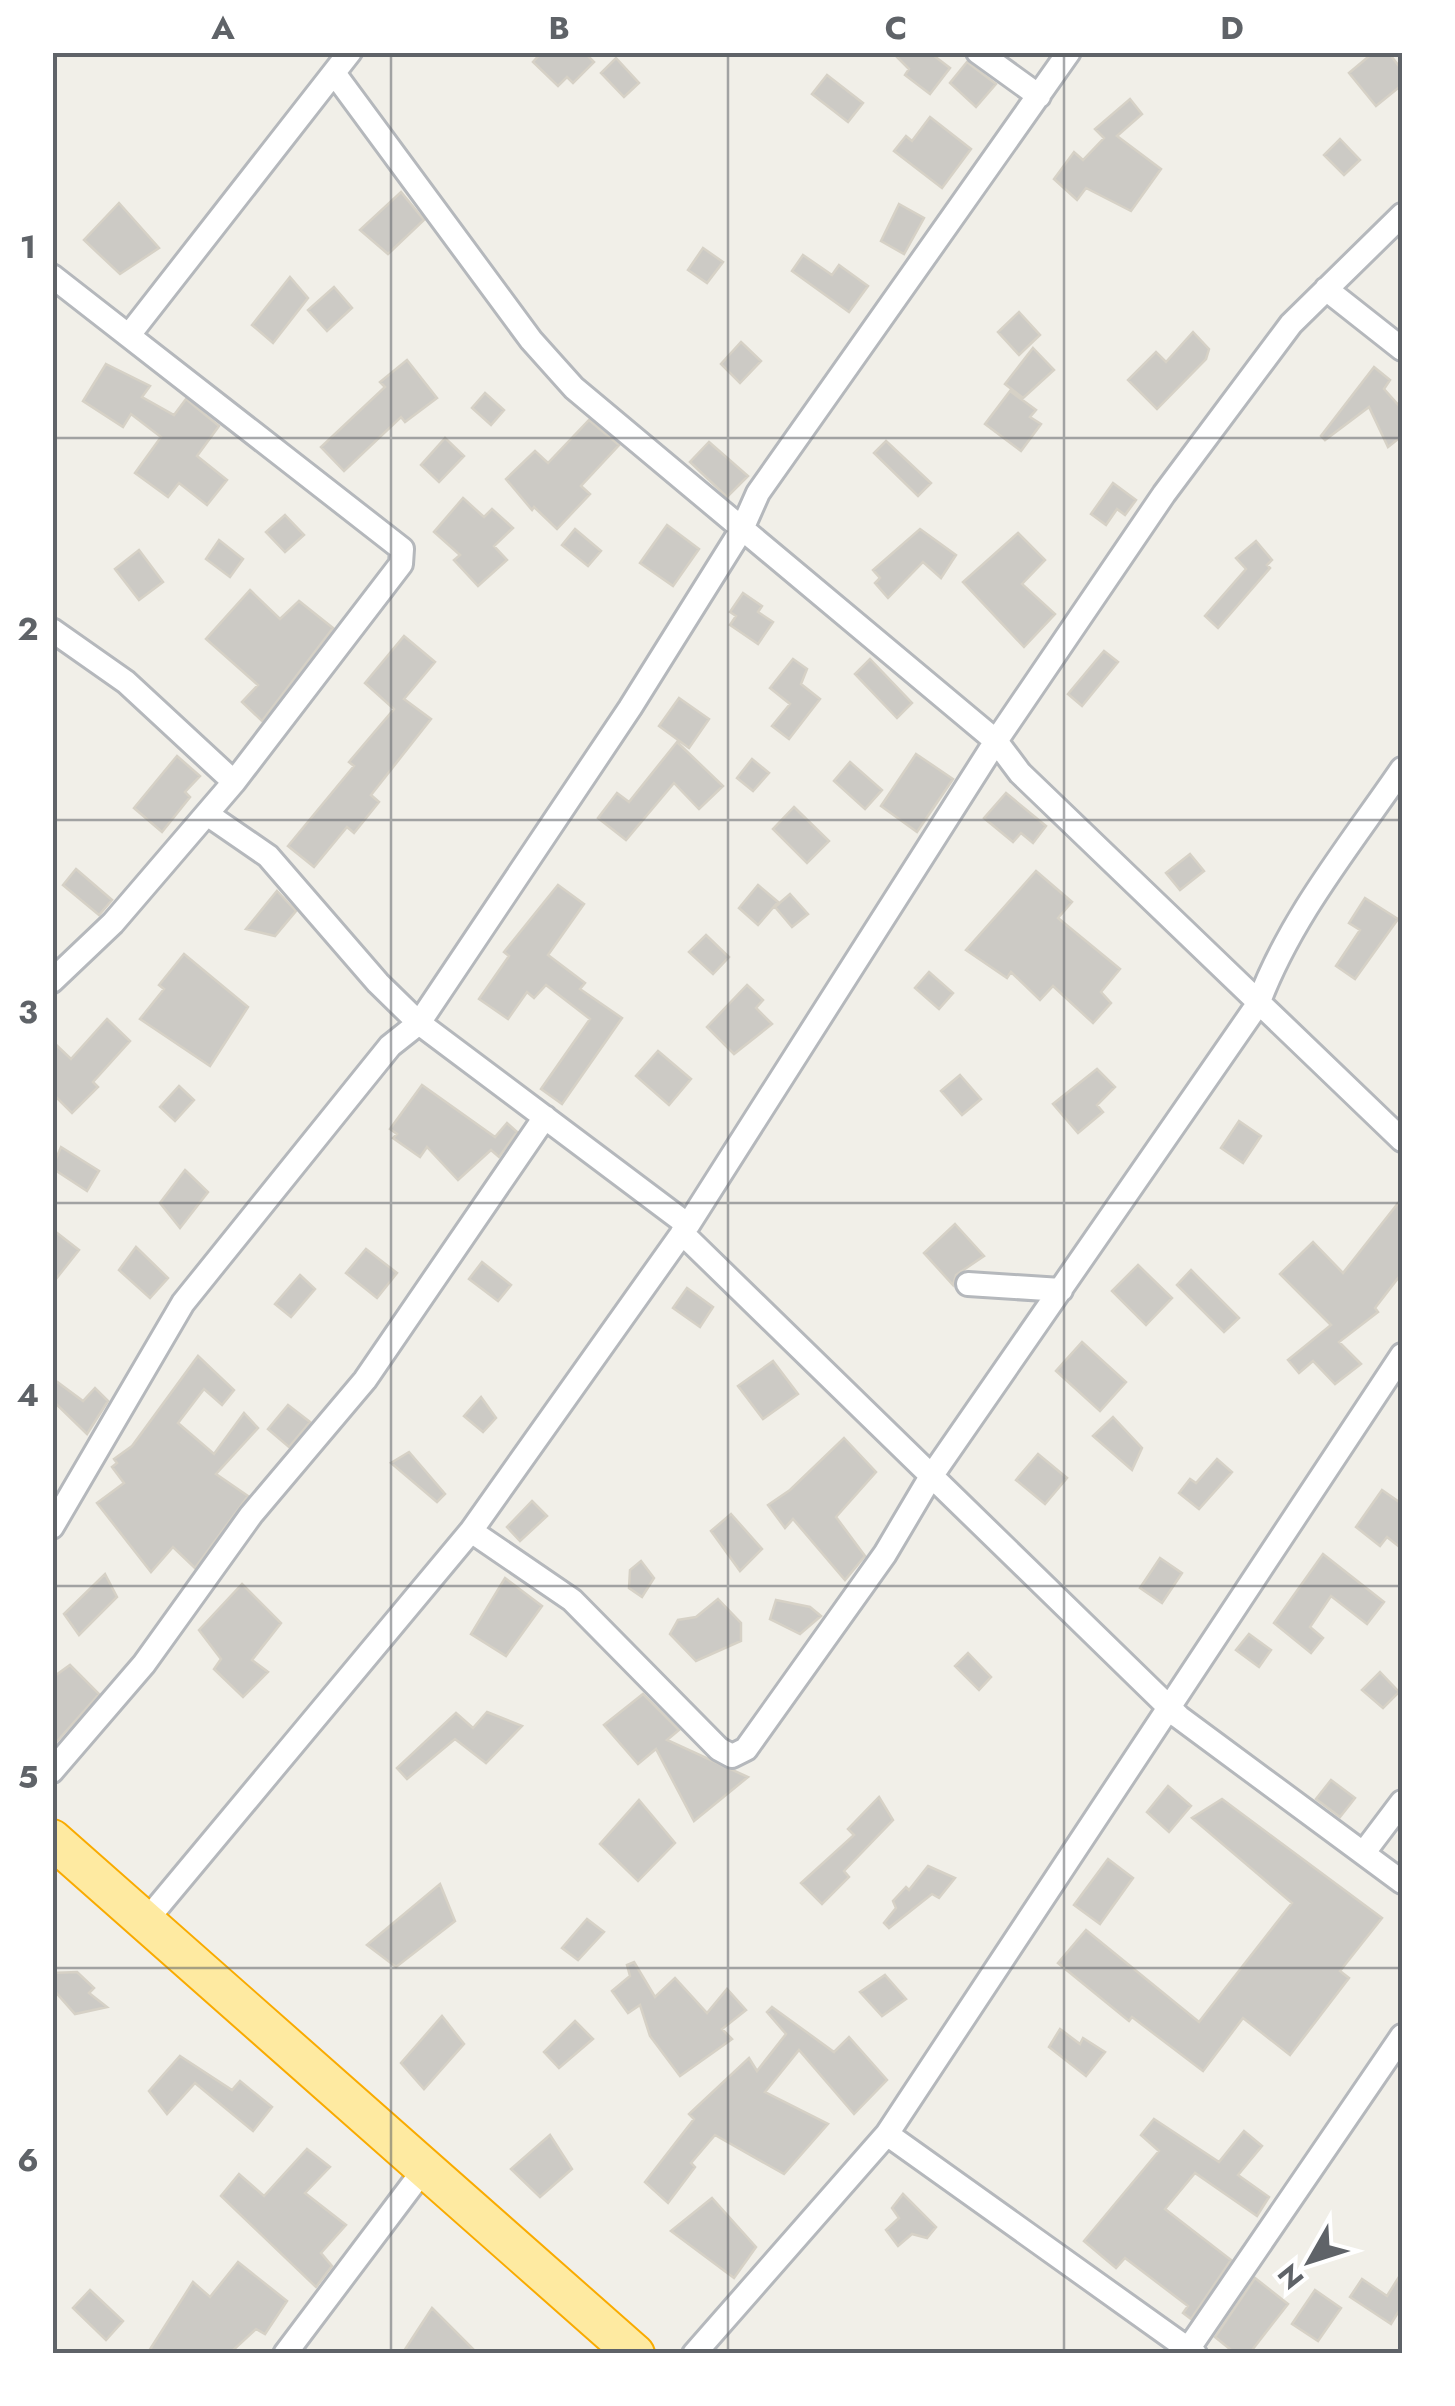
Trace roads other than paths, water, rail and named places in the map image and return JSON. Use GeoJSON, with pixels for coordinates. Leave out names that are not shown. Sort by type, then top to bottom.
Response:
{"type":"FeatureCollection","features":[{"type":"Feature","properties":{"kind":"highway"},"geometry":{"type":"LineString","coordinates":[[52,1839],[636,2354]]}},
{"type":"Feature","properties":{"kind":"street"},"geometry":{"type":"LineString","coordinates":[[129,335],[350,52]]}},
{"type":"Feature","properties":{"kind":"street"},"geometry":{"type":"LineString","coordinates":[[978,52],[1039,96]]}},
{"type":"Feature","properties":{"kind":"street"},"geometry":{"type":"LineString","coordinates":[[52,1527],[200,1279],[390,1046],[420,1023],[630,708],[742,528],[758,493],[1069,52]]}},
{"type":"Feature","properties":{"kind":"street"},"geometry":{"type":"LineString","coordinates":[[334,73],[531,340],[574,388],[996,741],[1020,773],[1402,1140]]}},
{"type":"Feature","properties":{"kind":"street"},"geometry":{"type":"LineString","coordinates":[[145,1922],[471,1531],[685,1229],[996,741],[1164,494],[1270,350],[1402,215]]}},
{"type":"Feature","properties":{"kind":"street"},"geometry":{"type":"LineString","coordinates":[[52,276],[402,549],[401,564],[234,782],[114,923],[52,982]]}},
{"type":"Feature","properties":{"kind":"street"},"geometry":{"type":"LineString","coordinates":[[1326,289],[1402,349]]}},
{"type":"Feature","properties":{"kind":"street"},"geometry":{"type":"LineString","coordinates":[[52,630],[126,682],[234,782]]}},
{"type":"Feature","properties":{"kind":"street"},"geometry":{"type":"LineString","coordinates":[[471,1531],[572,1600],[719,1749],[732,1756],[746,1750],[885,1554],[930,1478],[1258,1004],[1278,954],[1402,769]]}},
{"type":"Feature","properties":{"kind":"street"},"geometry":{"type":"LineString","coordinates":[[207,814],[268,856],[378,983],[420,1023],[685,1229],[930,1478],[1168,1707],[1365,1850],[1402,1882]]}},
{"type":"Feature","properties":{"kind":"street"},"geometry":{"type":"LineString","coordinates":[[52,1771],[144,1664],[251,1514],[366,1380],[545,1118]]}},
{"type":"Feature","properties":{"kind":"street"},"geometry":{"type":"LineString","coordinates":[[968,1284],[1061,1290]]}},
{"type":"Feature","properties":{"kind":"street"},"geometry":{"type":"LineString","coordinates":[[694,2354],[888,2134],[1402,1355]]}},
{"type":"Feature","properties":{"kind":"street"},"geometry":{"type":"LineString","coordinates":[[1365,1850],[1402,1802]]}},
{"type":"Feature","properties":{"kind":"street"},"geometry":{"type":"LineString","coordinates":[[888,2134],[1192,2351],[1402,2036]]}},
{"type":"Feature","properties":{"kind":"street"},"geometry":{"type":"LineString","coordinates":[[284,2354],[425,2168]]}}]}
